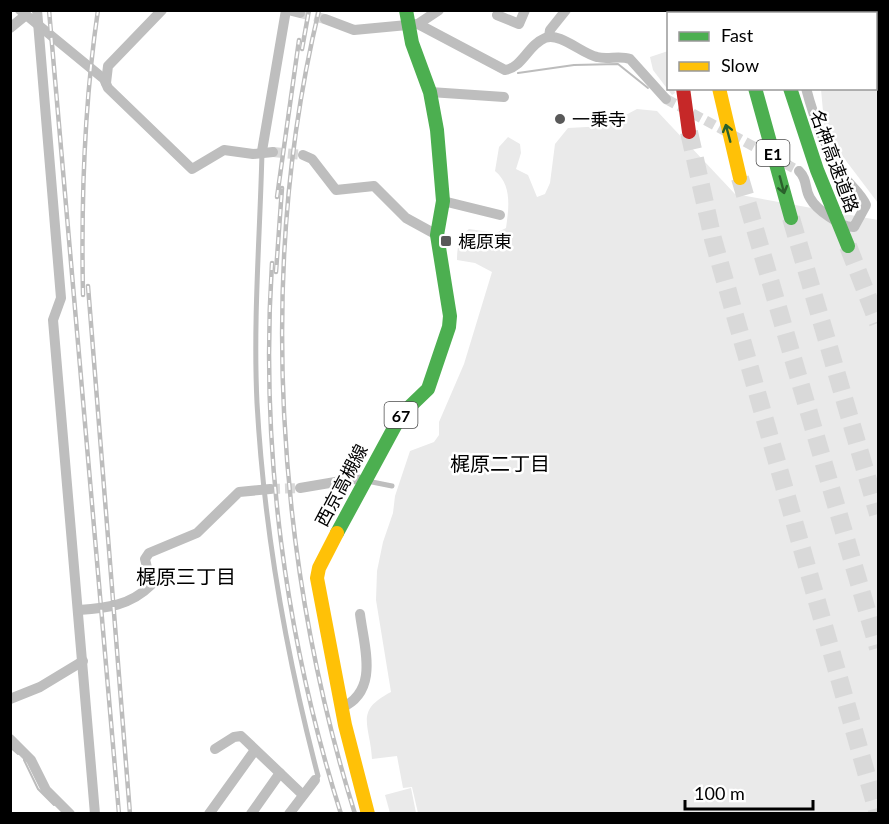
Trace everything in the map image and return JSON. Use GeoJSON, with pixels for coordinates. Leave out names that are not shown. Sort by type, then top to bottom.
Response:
{"type":"FeatureCollection","features":[{"type":"Feature","properties":{"kind":"main road","name":"西京高槻線"},"geometry":{"type":"LineString","coordinates":[[368,813],[341,708],[318,573],[363,480],[401,416],[428,389],[445,343],[450,316],[437,236],[443,201],[437,130],[430,92],[412,43],[413,25],[406,10]]}},
{"type":"Feature","properties":{"kind":"main road"},"geometry":{"type":"LineString","coordinates":[[683,90],[689,132]]}},
{"type":"Feature","properties":{"kind":"main road","name":"E1"},"geometry":{"type":"LineString","coordinates":[[719,90],[740,178]]}},
{"type":"Feature","properties":{"kind":"main road","name":"E1"},"geometry":{"type":"LineString","coordinates":[[756,90],[791,218]]}},
{"type":"Feature","properties":{"kind":"main road","name":"名神高速道路"},"geometry":{"type":"LineString","coordinates":[[791,90],[817,170],[845,239]]}},
{"type":"Feature","properties":{"kind":"street"},"geometry":{"type":"LineString","coordinates":[[106,83],[108,66],[162,10]]}},
{"type":"Feature","properties":{"kind":"street"},"geometry":{"type":"LineString","coordinates":[[10,28],[28,12],[38,26],[106,83],[192,169],[224,150],[253,154],[268,151],[287,10],[300,14]]}},
{"type":"Feature","properties":{"kind":"street"},"geometry":{"type":"LineString","coordinates":[[325,19],[354,30],[413,25],[439,10]]}},
{"type":"Feature","properties":{"kind":"street"},"geometry":{"type":"LineString","coordinates":[[497,15],[518,27],[525,10]]}},
{"type":"Feature","properties":{"kind":"street"},"geometry":{"type":"LineString","coordinates":[[549,38],[550,30],[566,10]]}},
{"type":"Feature","properties":{"kind":"street"},"geometry":{"type":"LineString","coordinates":[[413,25],[505,70],[515,66],[538,42],[549,38],[597,57],[630,59],[666,99]]}},
{"type":"Feature","properties":{"kind":"street"},"geometry":{"type":"LineString","coordinates":[[38,26],[61,298],[53,320],[95,813]]}},
{"type":"Feature","properties":{"kind":"street"},"geometry":{"type":"LineString","coordinates":[[799,171],[804,177],[808,194],[814,203],[842,224],[854,227],[866,205],[843,175],[830,150],[814,118],[807,90]]}},
{"type":"Feature","properties":{"kind":"street"},"geometry":{"type":"LineString","coordinates":[[430,92],[504,97]]}},
{"type":"Feature","properties":{"kind":"street"},"geometry":{"type":"LineString","coordinates":[[303,155],[312,159],[336,190],[374,186],[406,218],[437,236]]}},
{"type":"Feature","properties":{"kind":"street"},"geometry":{"type":"LineString","coordinates":[[443,201],[500,215]]}},
{"type":"Feature","properties":{"kind":"street"},"geometry":{"type":"LineString","coordinates":[[300,488],[353,479],[363,480]]}},
{"type":"Feature","properties":{"kind":"street"},"geometry":{"type":"LineString","coordinates":[[79,610],[118,606],[148,588],[152,581],[146,559],[148,553],[197,533],[239,492],[267,489]]}},
{"type":"Feature","properties":{"kind":"street"},"geometry":{"type":"LineString","coordinates":[[341,708],[356,700],[368,678],[360,614]]}},
{"type":"Feature","properties":{"kind":"street"},"geometry":{"type":"LineString","coordinates":[[10,699],[40,687],[83,661]]}},
{"type":"Feature","properties":{"kind":"street"},"geometry":{"type":"LineString","coordinates":[[215,749],[234,737],[242,736],[303,795]]}},
{"type":"Feature","properties":{"kind":"street"},"geometry":{"type":"LineString","coordinates":[[10,739],[31,760],[46,790],[70,813]]}},
{"type":"Feature","properties":{"kind":"street"},"geometry":{"type":"LineString","coordinates":[[209,813],[255,750]]}},
{"type":"Feature","properties":{"kind":"street"},"geometry":{"type":"LineString","coordinates":[[251,813],[280,773]]}},
{"type":"Feature","properties":{"kind":"street"},"geometry":{"type":"LineString","coordinates":[[291,813],[315,780]]}},
{"type":"Feature","properties":{"kind":"lane"},"geometry":{"type":"LineString","coordinates":[[268,151],[256,342],[267,489],[285,638],[318,776],[315,780]]}},
{"type":"Feature","properties":{"kind":"lane"},"geometry":{"type":"LineString","coordinates":[[363,480],[392,486]]}},
{"type":"Feature","properties":{"kind":"shaded area"},"geometry":{"type":"Polygon","coordinates":[[[878,11],[878,203],[825,133],[821,90],[877,90],[877,12],[797,12],[878,11]]]}},
{"type":"Feature","properties":{"kind":"shaded area"},"geometry":{"type":"Polygon","coordinates":[[[667,51],[667,88],[653,70],[650,57],[667,51]]]}},
{"type":"Feature","properties":{"kind":"shaded area"},"geometry":{"type":"Polygon","coordinates":[[[637,109],[657,111],[735,194],[878,220],[878,813],[418,813],[412,787],[403,788],[397,756],[372,759],[367,727],[368,712],[379,699],[391,692],[376,600],[377,571],[383,542],[410,451],[434,442],[439,435],[439,422],[464,364],[492,272],[475,263],[457,260],[461,239],[469,229],[496,233],[506,228],[507,190],[495,171],[499,147],[508,137],[520,144],[521,153],[516,169],[528,175],[537,197],[545,194],[550,183],[555,144],[568,128],[605,126],[637,109]]]}},
{"type":"Feature","properties":{"kind":"shaded area"},"geometry":{"type":"Polygon","coordinates":[[[411,788],[416,813],[390,813],[385,795],[411,788]]]}},
{"type":"Feature","properties":{"kind":"waterway"},"geometry":{"type":"LineString","coordinates":[[518,73],[574,65],[618,64],[648,88]]}},
{"type":"Feature","properties":{"kind":"waterway"},"geometry":{"type":"LineString","coordinates":[[10,747],[18,754]]}},
{"type":"Feature","properties":{"kind":"waterway"},"geometry":{"type":"LineString","coordinates":[[24,760],[38,789],[54,805]]}},
{"type":"Feature","properties":{"kind":"tunnel"},"geometry":{"type":"LineString","coordinates":[[300,13],[325,19]]}},
{"type":"Feature","properties":{"kind":"tunnel"},"geometry":{"type":"LineString","coordinates":[[666,99],[799,171]]}},
{"type":"Feature","properties":{"kind":"tunnel"},"geometry":{"type":"LineString","coordinates":[[689,132],[713,239],[878,814]]}},
{"type":"Feature","properties":{"kind":"tunnel"},"geometry":{"type":"LineString","coordinates":[[273,152],[303,155]]}},
{"type":"Feature","properties":{"kind":"tunnel"},"geometry":{"type":"LineString","coordinates":[[740,178],[878,648]]}},
{"type":"Feature","properties":{"kind":"tunnel"},"geometry":{"type":"LineString","coordinates":[[791,218],[878,514]]}},
{"type":"Feature","properties":{"kind":"tunnel"},"geometry":{"type":"LineString","coordinates":[[848,246],[878,323]]}},
{"type":"Feature","properties":{"kind":"tunnel"},"geometry":{"type":"LineString","coordinates":[[270,489],[300,488]]}},
{"type":"Feature","properties":{"kind":"railway"},"geometry":{"type":"LineString","coordinates":[[49,10],[119,814]]}},
{"type":"Feature","properties":{"kind":"railway"},"geometry":{"type":"LineString","coordinates":[[83,295],[84,152],[89,81],[98,10]]}},
{"type":"Feature","properties":{"kind":"railway"},"geometry":{"type":"LineString","coordinates":[[302,49],[309,10]]}},
{"type":"Feature","properties":{"kind":"railway"},"geometry":{"type":"LineString","coordinates":[[319,10],[300,108],[287,209],[282,311],[284,414],[293,517],[307,618],[328,718],[355,814]]}},
{"type":"Feature","properties":{"kind":"railway"},"geometry":{"type":"LineString","coordinates":[[277,197],[299,40]]}},
{"type":"Feature","properties":{"kind":"railway"},"geometry":{"type":"LineString","coordinates":[[276,272],[282,188]]}},
{"type":"Feature","properties":{"kind":"railway"},"geometry":{"type":"LineString","coordinates":[[272,263],[269,333],[270,402],[281,541],[291,611],[305,679],[321,747],[341,814]]}},
{"type":"Feature","properties":{"kind":"railway"},"geometry":{"type":"LineString","coordinates":[[88,286],[130,814]]}},
{"type":"Feature","properties":{"kind":"traffic: fast"},"geometry":{"type":"LineString","coordinates":[[337,533],[401,415],[428,389],[449,327],[450,316],[437,235],[443,201],[437,130],[430,92],[412,43],[406,10]]}},
{"type":"Feature","properties":{"kind":"traffic: fast"},"geometry":{"type":"LineString","coordinates":[[756,90],[791,218]]}},
{"type":"Feature","properties":{"kind":"traffic: fast"},"geometry":{"type":"LineString","coordinates":[[791,90],[817,170],[848,246]]}},
{"type":"Feature","properties":{"kind":"traffic: slow"},"geometry":{"type":"LineString","coordinates":[[719,90],[740,178]]}},
{"type":"Feature","properties":{"kind":"traffic: slow"},"geometry":{"type":"LineString","coordinates":[[337,533],[319,568],[317,578],[345,725],[368,814]]}},
{"type":"Feature","properties":{"kind":"traffic: jam"},"geometry":{"type":"LineString","coordinates":[[683,90],[689,132]]}},
{"type":"Feature","properties":{"kind":"place","name":"一乗寺"},"geometry":{"type":"Point","coordinates":[560,119]}},
{"type":"Feature","properties":{"kind":"place","name":"梶原東"},"geometry":{"type":"Point","coordinates":[446,241]}},
{"type":"Feature","properties":{"kind":"district","name":"梶原二丁目"},"geometry":{"type":"Point","coordinates":[500,463]}},
{"type":"Feature","properties":{"kind":"district","name":"梶原三丁目"},"geometry":{"type":"Point","coordinates":[186,576]}}]}
